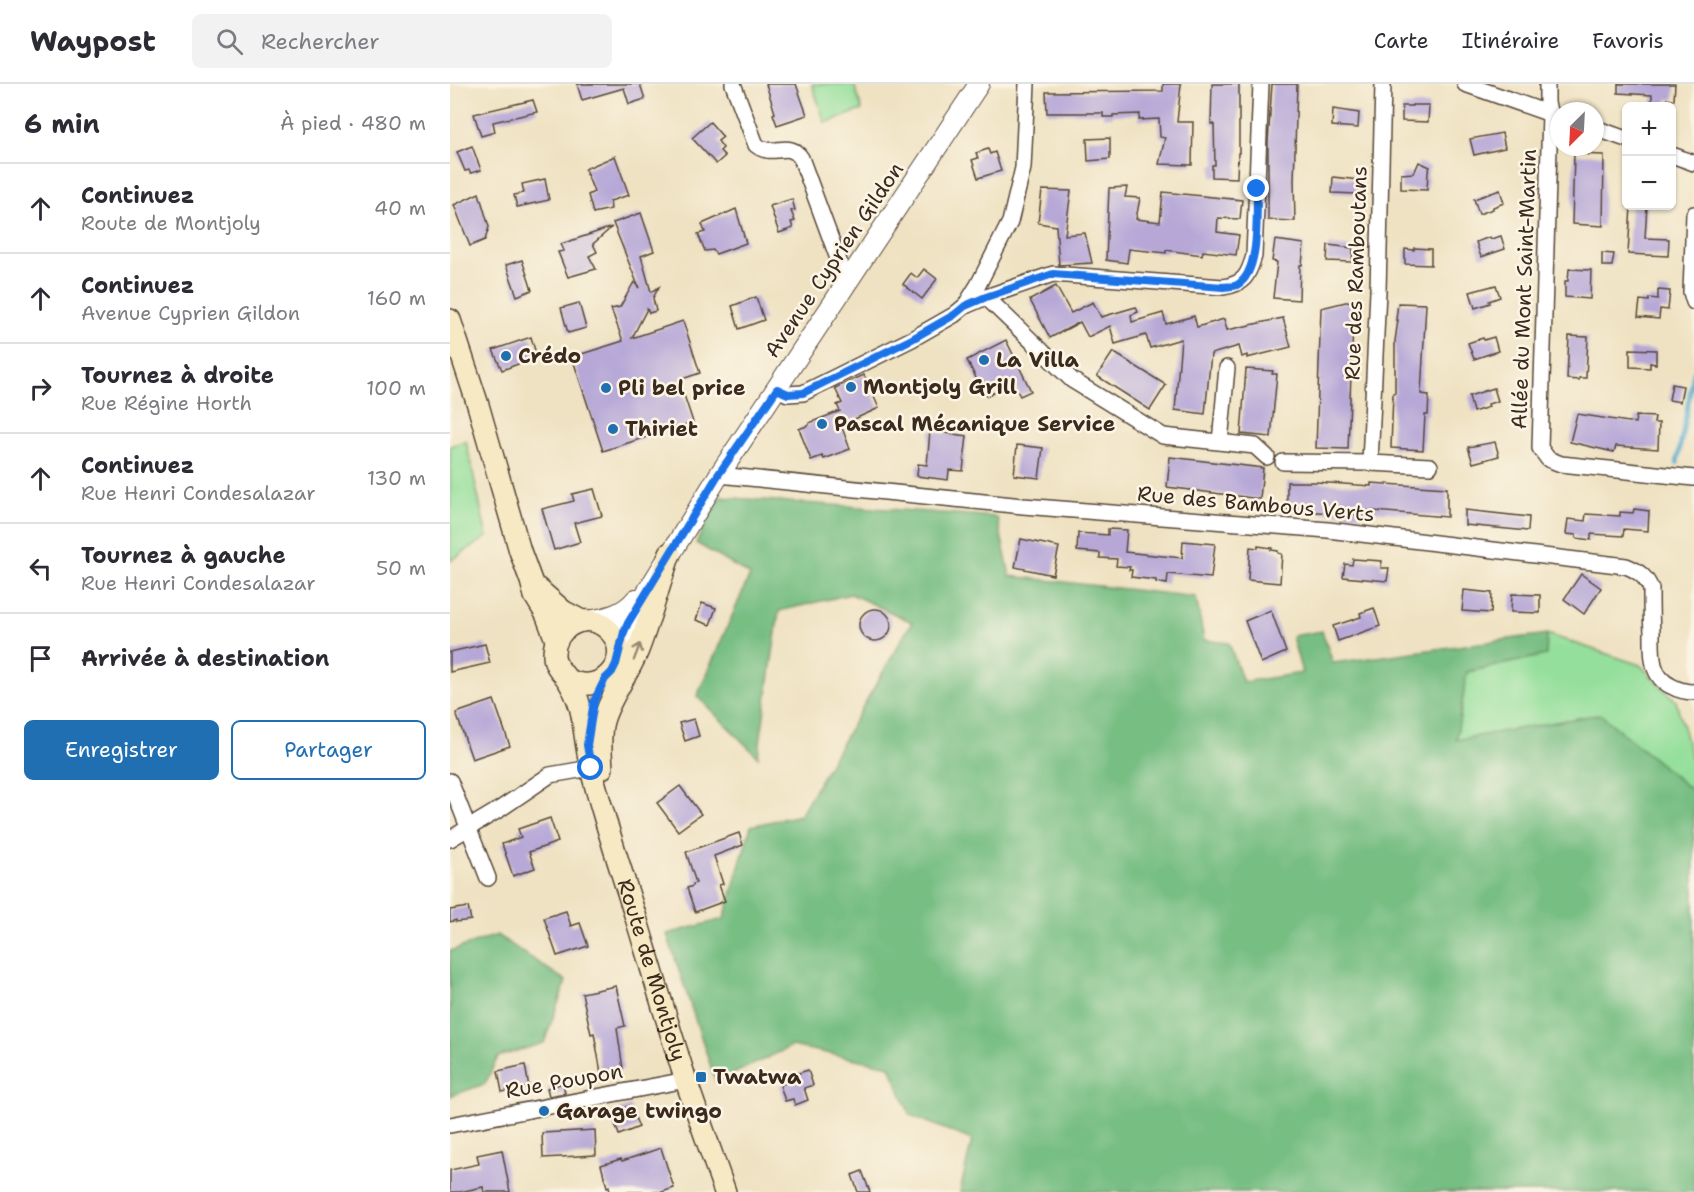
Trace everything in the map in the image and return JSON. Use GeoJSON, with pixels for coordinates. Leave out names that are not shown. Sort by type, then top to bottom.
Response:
{"type":"FeatureCollection","features":[{"type":"Feature","properties":{"kind":"main road"},"geometry":{"type":"LineString","coordinates":[[450,320],[478,405],[520,551],[535,596],[546,614],[556,640]]}},
{"type":"Feature","properties":{"kind":"main road"},"geometry":{"type":"LineString","coordinates":[[620,868],[620,844],[602,768],[600,749],[603,723],[609,704],[638,649],[670,553]]}},
{"type":"Feature","properties":{"kind":"main road"},"geometry":{"type":"LineString","coordinates":[[531,581],[555,604],[585,621],[604,626],[615,639],[618,655],[612,672],[598,683],[582,685],[567,679],[558,668],[554,654],[556,640],[562,631],[571,624],[585,621]]}},
{"type":"Feature","properties":{"kind":"main road","name":"Route de Montjoly"},"geometry":{"type":"LineString","coordinates":[[567,679],[577,699],[591,768],[620,868],[686,1080],[725,1192]]}},
{"type":"Feature","properties":{"kind":"main road","name":"Route de Montjoly"},"geometry":{"type":"LineString","coordinates":[[587,745],[594,701],[605,679]]}},
{"type":"Feature","properties":{"kind":"street"},"geometry":{"type":"LineString","coordinates":[[733,84],[756,145],[768,151],[791,148],[801,158],[847,283]]}},
{"type":"Feature","properties":{"kind":"street","name":"Avenue Cyprien Gildon"},"geometry":{"type":"LineString","coordinates":[[618,655],[628,623],[718,475],[979,84]]}},
{"type":"Feature","properties":{"kind":"street"},"geometry":{"type":"LineString","coordinates":[[965,306],[1010,222],[1023,168],[1027,84]]}},
{"type":"Feature","properties":{"kind":"street"},"geometry":{"type":"LineString","coordinates":[[777,389],[788,394],[803,393],[912,339],[954,315],[965,306],[1053,274],[1223,287],[1237,285],[1250,272],[1254,256],[1261,84]]}},
{"type":"Feature","properties":{"kind":"street","name":"Rue des Ramboutans"},"geometry":{"type":"LineString","coordinates":[[1370,463],[1378,291],[1383,84]]}},
{"type":"Feature","properties":{"kind":"street"},"geometry":{"type":"LineString","coordinates":[[1465,84],[1550,114]]}},
{"type":"Feature","properties":{"kind":"street"},"geometry":{"type":"LineString","coordinates":[[1548,84],[1547,103],[1550,108]]}},
{"type":"Feature","properties":{"kind":"street"},"geometry":{"type":"LineString","coordinates":[[1604,131],[1622,138]]}},
{"type":"Feature","properties":{"kind":"street","name":"Allée du Mont Saint-Martin"},"geometry":{"type":"LineString","coordinates":[[1552,156],[1540,448],[1548,459],[1561,464],[1694,478]]}},
{"type":"Feature","properties":{"kind":"street"},"geometry":{"type":"LineString","coordinates":[[1674,156],[1694,162]]}},
{"type":"Feature","properties":{"kind":"street"},"geometry":{"type":"LineString","coordinates":[[1694,214],[1691,292],[1694,302]]}},
{"type":"Feature","properties":{"kind":"street"},"geometry":{"type":"LineString","coordinates":[[986,297],[1072,380],[1163,436],[1254,446],[1267,457]]}},
{"type":"Feature","properties":{"kind":"street"},"geometry":{"type":"LineString","coordinates":[[1220,442],[1227,368]]}},
{"type":"Feature","properties":{"kind":"street"},"geometry":{"type":"LineString","coordinates":[[1283,462],[1430,466]]}},
{"type":"Feature","properties":{"kind":"street","name":"Rue des Bambous Verts"},"geometry":{"type":"LineString","coordinates":[[718,475],[1023,506],[1328,530],[1626,566],[1640,573],[1651,589],[1652,660],[1657,675],[1673,687],[1682,691],[1694,692]]}},
{"type":"Feature","properties":{"kind":"street","name":"Avenue Cyprien Gildon"},"geometry":{"type":"LineString","coordinates":[[585,621],[607,618],[625,610],[670,553]]}},
{"type":"Feature","properties":{"kind":"street"},"geometry":{"type":"LineString","coordinates":[[450,839],[550,775],[591,768]]}},
{"type":"Feature","properties":{"kind":"street"},"geometry":{"type":"LineString","coordinates":[[450,781],[488,878]]}},
{"type":"Feature","properties":{"kind":"street","name":"Rue Poupon"},"geometry":{"type":"LineString","coordinates":[[450,1125],[686,1080]]}},
{"type":"Feature","properties":{"kind":"green space"},"geometry":{"type":"Polygon","coordinates":[[[812,84],[854,84],[862,110],[825,123],[812,84]]]}},
{"type":"Feature","properties":{"kind":"green space"},"geometry":{"type":"Polygon","coordinates":[[[466,441],[487,537],[450,561],[450,446],[466,441]]]}},
{"type":"Feature","properties":{"kind":"green space"},"geometry":{"type":"Polygon","coordinates":[[[720,497],[997,517],[1010,576],[1196,597],[1204,640],[1229,643],[1243,682],[1302,673],[1292,636],[1322,631],[1333,663],[1547,634],[1546,655],[1467,672],[1456,740],[1600,714],[1694,792],[1694,1192],[960,1192],[972,1140],[910,1115],[890,1066],[792,1046],[716,1082],[667,934],[724,919],[751,826],[800,815],[912,622],[851,594],[779,611],[758,757],[697,696],[750,575],[696,543],[720,497]]]}},
{"type":"Feature","properties":{"kind":"green space"},"geometry":{"type":"Polygon","coordinates":[[[1547,634],[1640,665],[1676,701],[1694,767],[1694,792],[1456,741],[1467,672],[1545,655],[1547,634]]]}},
{"type":"Feature","properties":{"kind":"green space"},"geometry":{"type":"Polygon","coordinates":[[[497,935],[566,981],[544,1043],[498,1057],[485,1084],[450,1096],[450,951],[497,935]]]}},
{"type":"Feature","properties":{"kind":"building"},"geometry":{"type":"Polygon","coordinates":[[[577,84],[640,84],[645,99],[629,104],[624,88],[582,100],[577,84]]]}},
{"type":"Feature","properties":{"kind":"building"},"geometry":{"type":"Polygon","coordinates":[[[766,84],[796,84],[807,115],[777,125],[766,84]]]}},
{"type":"Feature","properties":{"kind":"building"},"geometry":{"type":"Polygon","coordinates":[[[1163,84],[1181,84],[1177,122],[1193,122],[1192,165],[1159,164],[1165,138],[1160,137],[1159,119],[1139,120],[1140,114],[1103,117],[1103,113],[1047,113],[1046,92],[1163,91],[1163,84]]]}},
{"type":"Feature","properties":{"kind":"building"},"geometry":{"type":"Polygon","coordinates":[[[1212,84],[1239,84],[1237,178],[1212,177],[1212,165],[1215,165],[1214,124],[1211,124],[1212,84]]]}},
{"type":"Feature","properties":{"kind":"building"},"geometry":{"type":"Polygon","coordinates":[[[1272,84],[1297,84],[1295,221],[1268,220],[1268,143],[1272,84]]]}},
{"type":"Feature","properties":{"kind":"building"},"geometry":{"type":"Polygon","coordinates":[[[1618,84],[1675,84],[1674,100],[1667,99],[1667,102],[1652,102],[1652,95],[1618,93],[1618,84]]]}},
{"type":"Feature","properties":{"kind":"building"},"geometry":{"type":"Polygon","coordinates":[[[533,100],[537,112],[493,122],[495,132],[481,136],[474,114],[533,100]]]}},
{"type":"Feature","properties":{"kind":"building"},"geometry":{"type":"Polygon","coordinates":[[[1429,105],[1428,122],[1402,121],[1402,106],[1429,105]]]}},
{"type":"Feature","properties":{"kind":"building"},"geometry":{"type":"Polygon","coordinates":[[[1333,109],[1359,113],[1358,128],[1332,126],[1333,109]]]}},
{"type":"Feature","properties":{"kind":"building"},"geometry":{"type":"Polygon","coordinates":[[[710,122],[723,137],[718,141],[723,148],[720,151],[725,156],[716,164],[692,138],[710,122]]]}},
{"type":"Feature","properties":{"kind":"building"},"geometry":{"type":"Polygon","coordinates":[[[1502,133],[1505,148],[1474,155],[1470,139],[1502,133]]]}},
{"type":"Feature","properties":{"kind":"building"},"geometry":{"type":"Polygon","coordinates":[[[1110,138],[1110,159],[1088,161],[1087,139],[1110,138]]]}},
{"type":"Feature","properties":{"kind":"building"},"geometry":{"type":"Polygon","coordinates":[[[472,146],[481,170],[471,173],[469,170],[465,171],[457,152],[472,146]]]}},
{"type":"Feature","properties":{"kind":"building"},"geometry":{"type":"Polygon","coordinates":[[[988,149],[990,154],[995,152],[1001,171],[978,178],[972,160],[978,158],[976,153],[988,149]]]}},
{"type":"Feature","properties":{"kind":"building"},"geometry":{"type":"Polygon","coordinates":[[[615,156],[629,195],[610,201],[611,209],[593,213],[588,195],[594,192],[585,169],[615,156]]]}},
{"type":"Feature","properties":{"kind":"building"},"geometry":{"type":"Polygon","coordinates":[[[1574,156],[1604,156],[1603,226],[1572,224],[1574,156]]]}},
{"type":"Feature","properties":{"kind":"building"},"geometry":{"type":"Polygon","coordinates":[[[1419,162],[1430,167],[1427,190],[1401,189],[1401,174],[1414,173],[1419,162]]]}},
{"type":"Feature","properties":{"kind":"building"},"geometry":{"type":"Polygon","coordinates":[[[1333,177],[1359,180],[1358,194],[1332,193],[1333,177]]]}},
{"type":"Feature","properties":{"kind":"building"},"geometry":{"type":"Polygon","coordinates":[[[545,179],[549,200],[517,207],[514,195],[524,193],[522,184],[545,179]]]}},
{"type":"Feature","properties":{"kind":"building"},"geometry":{"type":"Polygon","coordinates":[[[1127,187],[1125,197],[1140,198],[1136,219],[1160,222],[1163,192],[1242,200],[1240,219],[1218,218],[1217,232],[1239,235],[1236,255],[1203,251],[1202,255],[1166,250],[1166,253],[1129,249],[1127,263],[1106,260],[1109,188],[1127,187]]]}},
{"type":"Feature","properties":{"kind":"building"},"geometry":{"type":"Polygon","coordinates":[[[1042,190],[1071,191],[1065,235],[1085,233],[1092,263],[1059,265],[1056,226],[1038,223],[1042,190]]]}},
{"type":"Feature","properties":{"kind":"building"},"geometry":{"type":"Polygon","coordinates":[[[1500,190],[1504,203],[1479,214],[1474,199],[1500,190]]]}},
{"type":"Feature","properties":{"kind":"building"},"geometry":{"type":"Polygon","coordinates":[[[479,193],[489,227],[485,240],[470,246],[454,205],[479,193]]]}},
{"type":"Feature","properties":{"kind":"building"},"geometry":{"type":"Polygon","coordinates":[[[792,199],[795,210],[791,211],[795,221],[791,222],[793,228],[779,233],[770,206],[792,199]]]}},
{"type":"Feature","properties":{"kind":"building"},"geometry":{"type":"Polygon","coordinates":[[[736,209],[746,243],[716,254],[713,250],[705,251],[698,234],[705,232],[702,224],[736,209]]]}},
{"type":"Feature","properties":{"kind":"building"},"geometry":{"type":"Polygon","coordinates":[[[1631,210],[1647,210],[1645,238],[1669,239],[1668,256],[1628,254],[1631,210]]]}},
{"type":"Feature","properties":{"kind":"building"},"geometry":{"type":"Polygon","coordinates":[[[641,213],[654,251],[641,256],[651,292],[659,287],[653,298],[656,311],[649,313],[647,309],[632,338],[683,321],[700,373],[679,380],[693,422],[603,451],[572,357],[623,341],[611,309],[620,307],[634,282],[639,288],[613,223],[641,213]]]}},
{"type":"Feature","properties":{"kind":"building"},"geometry":{"type":"Polygon","coordinates":[[[612,227],[593,244],[597,252],[589,256],[596,269],[568,277],[558,252],[564,251],[561,244],[612,227]]]}},
{"type":"Feature","properties":{"kind":"building"},"geometry":{"type":"Polygon","coordinates":[[[1501,236],[1505,249],[1481,257],[1476,242],[1501,236]]]}},
{"type":"Feature","properties":{"kind":"building"},"geometry":{"type":"Polygon","coordinates":[[[1275,240],[1304,244],[1302,265],[1300,265],[1299,300],[1273,298],[1277,262],[1272,261],[1275,240]]]}},
{"type":"Feature","properties":{"kind":"building"},"geometry":{"type":"Polygon","coordinates":[[[1328,245],[1353,248],[1352,262],[1327,261],[1328,245]]]}},
{"type":"Feature","properties":{"kind":"building"},"geometry":{"type":"Polygon","coordinates":[[[1414,248],[1431,249],[1431,265],[1405,264],[1405,249],[1414,250],[1414,248]]]}},
{"type":"Feature","properties":{"kind":"building"},"geometry":{"type":"Polygon","coordinates":[[[1602,253],[1614,254],[1612,266],[1602,266],[1602,253]]]}},
{"type":"Feature","properties":{"kind":"building"},"geometry":{"type":"Polygon","coordinates":[[[522,260],[532,290],[517,296],[506,265],[522,260]]]}},
{"type":"Feature","properties":{"kind":"building"},"geometry":{"type":"Polygon","coordinates":[[[924,269],[937,279],[922,299],[903,284],[911,273],[917,278],[924,269]]]}},
{"type":"Feature","properties":{"kind":"building"},"geometry":{"type":"Polygon","coordinates":[[[1569,269],[1591,270],[1590,299],[1565,297],[1565,281],[1568,281],[1569,269]]]}},
{"type":"Feature","properties":{"kind":"building"},"geometry":{"type":"Polygon","coordinates":[[[1496,285],[1500,297],[1475,308],[1470,292],[1496,285]]]}},
{"type":"Feature","properties":{"kind":"building"},"geometry":{"type":"Polygon","coordinates":[[[1056,286],[1071,313],[1093,302],[1101,317],[1136,307],[1138,312],[1131,315],[1132,322],[1163,313],[1166,324],[1194,316],[1197,327],[1224,319],[1227,330],[1283,318],[1291,347],[1247,358],[1247,355],[1242,357],[1239,346],[1211,354],[1205,414],[1175,410],[1181,339],[1150,348],[1146,335],[1115,344],[1110,326],[1088,337],[1080,322],[1050,338],[1030,300],[1056,286]]]}},
{"type":"Feature","properties":{"kind":"building"},"geometry":{"type":"Polygon","coordinates":[[[1658,290],[1670,291],[1668,310],[1660,309],[1659,319],[1638,317],[1640,300],[1658,299],[1658,290]]]}},
{"type":"Feature","properties":{"kind":"building"},"geometry":{"type":"Polygon","coordinates":[[[756,297],[764,320],[739,329],[732,306],[756,297]]]}},
{"type":"Feature","properties":{"kind":"building"},"geometry":{"type":"Polygon","coordinates":[[[1354,300],[1348,449],[1316,448],[1321,308],[1354,300]]]}},
{"type":"Feature","properties":{"kind":"building"},"geometry":{"type":"Polygon","coordinates":[[[579,303],[586,328],[568,333],[561,308],[579,303]]]}},
{"type":"Feature","properties":{"kind":"building"},"geometry":{"type":"Polygon","coordinates":[[[1398,303],[1426,304],[1421,394],[1429,395],[1428,415],[1425,415],[1423,450],[1391,448],[1398,303]]]}},
{"type":"Feature","properties":{"kind":"building"},"geometry":{"type":"Polygon","coordinates":[[[1569,336],[1588,337],[1586,378],[1567,379],[1569,336]]]}},
{"type":"Feature","properties":{"kind":"building"},"geometry":{"type":"Polygon","coordinates":[[[531,337],[537,357],[502,370],[493,350],[531,337]]]}},
{"type":"Feature","properties":{"kind":"building"},"geometry":{"type":"Polygon","coordinates":[[[1494,337],[1498,351],[1474,359],[1468,343],[1494,337]]]}},
{"type":"Feature","properties":{"kind":"building"},"geometry":{"type":"Polygon","coordinates":[[[1006,340],[1031,391],[1020,396],[1013,383],[987,396],[967,360],[1006,340]]]}},
{"type":"Feature","properties":{"kind":"building"},"geometry":{"type":"Polygon","coordinates":[[[1630,349],[1656,350],[1656,364],[1650,363],[1650,368],[1630,367],[1630,349]]]}},
{"type":"Feature","properties":{"kind":"building"},"geometry":{"type":"Polygon","coordinates":[[[1113,352],[1166,385],[1150,410],[1097,376],[1113,352]]]}},
{"type":"Feature","properties":{"kind":"building"},"geometry":{"type":"Polygon","coordinates":[[[1246,369],[1273,371],[1272,374],[1277,374],[1271,437],[1241,434],[1246,369]]]}},
{"type":"Feature","properties":{"kind":"building"},"geometry":{"type":"Polygon","coordinates":[[[864,375],[879,408],[841,425],[850,449],[824,459],[822,456],[811,460],[799,429],[840,411],[837,405],[842,403],[835,388],[864,375]]]}},
{"type":"Feature","properties":{"kind":"building"},"geometry":{"type":"Polygon","coordinates":[[[1672,384],[1683,386],[1680,402],[1669,400],[1672,384]]]}},
{"type":"Feature","properties":{"kind":"building"},"geometry":{"type":"Polygon","coordinates":[[[1494,388],[1498,401],[1488,404],[1489,407],[1473,412],[1469,396],[1494,388]]]}},
{"type":"Feature","properties":{"kind":"building"},"geometry":{"type":"Polygon","coordinates":[[[1577,414],[1635,423],[1636,416],[1655,417],[1654,423],[1659,423],[1658,449],[1616,446],[1614,452],[1570,442],[1577,414]]]}},
{"type":"Feature","properties":{"kind":"building"},"geometry":{"type":"Polygon","coordinates":[[[930,431],[967,436],[963,471],[949,470],[948,480],[917,476],[918,464],[927,465],[930,431]]]}},
{"type":"Feature","properties":{"kind":"building"},"geometry":{"type":"Polygon","coordinates":[[[1495,442],[1499,456],[1473,463],[1468,447],[1495,442]]]}},
{"type":"Feature","properties":{"kind":"building"},"geometry":{"type":"Polygon","coordinates":[[[1017,445],[1043,448],[1039,478],[1014,475],[1017,445]]]}},
{"type":"Feature","properties":{"kind":"building"},"geometry":{"type":"Polygon","coordinates":[[[1170,457],[1263,468],[1260,499],[1167,487],[1170,457]]]}},
{"type":"Feature","properties":{"kind":"building"},"geometry":{"type":"Polygon","coordinates":[[[1287,482],[1371,486],[1371,483],[1447,488],[1447,517],[1362,510],[1362,515],[1287,510],[1287,482]]]}},
{"type":"Feature","properties":{"kind":"building"},"geometry":{"type":"Polygon","coordinates":[[[594,489],[602,516],[574,523],[580,542],[554,550],[542,509],[574,501],[572,494],[594,489]]]}},
{"type":"Feature","properties":{"kind":"building"},"geometry":{"type":"Polygon","coordinates":[[[1634,509],[1649,511],[1648,531],[1624,529],[1623,536],[1591,534],[1591,540],[1566,534],[1568,519],[1585,521],[1586,514],[1620,516],[1620,512],[1633,513],[1634,509]]]}},
{"type":"Feature","properties":{"kind":"building"},"geometry":{"type":"Polygon","coordinates":[[[1465,510],[1529,517],[1528,531],[1465,525],[1465,510]]]}},
{"type":"Feature","properties":{"kind":"building"},"geometry":{"type":"Polygon","coordinates":[[[1108,529],[1127,530],[1125,552],[1182,558],[1183,541],[1215,544],[1211,578],[1168,574],[1167,584],[1156,582],[1156,580],[1131,577],[1130,567],[1116,566],[1117,559],[1100,558],[1100,553],[1077,551],[1078,533],[1108,535],[1108,529]]]}},
{"type":"Feature","properties":{"kind":"building"},"geometry":{"type":"Polygon","coordinates":[[[1021,539],[1059,547],[1053,575],[1015,567],[1021,539]]]}},
{"type":"Feature","properties":{"kind":"building"},"geometry":{"type":"Polygon","coordinates":[[[1258,546],[1272,548],[1271,550],[1282,554],[1280,583],[1248,580],[1250,547],[1258,548],[1258,546]]]}},
{"type":"Feature","properties":{"kind":"building"},"geometry":{"type":"Polygon","coordinates":[[[1353,559],[1382,561],[1381,568],[1389,568],[1387,581],[1343,577],[1345,564],[1352,565],[1353,559]]]}},
{"type":"Feature","properties":{"kind":"building"},"geometry":{"type":"Polygon","coordinates":[[[1581,574],[1601,588],[1584,614],[1564,599],[1581,574]]]}},
{"type":"Feature","properties":{"kind":"building"},"geometry":{"type":"Polygon","coordinates":[[[1464,590],[1492,593],[1491,613],[1462,611],[1464,590]]]}},
{"type":"Feature","properties":{"kind":"building"},"geometry":{"type":"Polygon","coordinates":[[[1512,594],[1540,595],[1540,613],[1511,612],[1512,594]]]}},
{"type":"Feature","properties":{"kind":"building"},"geometry":{"type":"Polygon","coordinates":[[[702,603],[716,608],[710,625],[696,620],[702,603]]]}},
{"type":"Feature","properties":{"kind":"building"},"geometry":{"type":"Polygon","coordinates":[[[1374,608],[1380,626],[1338,641],[1333,626],[1361,617],[1360,613],[1374,608]]]}},
{"type":"Feature","properties":{"kind":"building"},"geometry":{"type":"Polygon","coordinates":[[[875,609],[887,613],[891,625],[887,637],[875,641],[863,637],[859,625],[863,613],[875,609]]]}},
{"type":"Feature","properties":{"kind":"building"},"geometry":{"type":"Polygon","coordinates":[[[1271,610],[1286,652],[1261,663],[1245,621],[1271,610]]]}},
{"type":"Feature","properties":{"kind":"building"},"geometry":{"type":"Polygon","coordinates":[[[485,644],[490,663],[450,672],[450,652],[485,644]]]}},
{"type":"Feature","properties":{"kind":"building"},"geometry":{"type":"Polygon","coordinates":[[[494,700],[510,746],[472,759],[456,713],[494,700]]]}},
{"type":"Feature","properties":{"kind":"building"},"geometry":{"type":"Polygon","coordinates":[[[694,719],[699,736],[685,741],[679,723],[694,719]]]}},
{"type":"Feature","properties":{"kind":"building"},"geometry":{"type":"Polygon","coordinates":[[[680,786],[701,814],[678,831],[657,803],[680,786]]]}},
{"type":"Feature","properties":{"kind":"building"},"geometry":{"type":"Polygon","coordinates":[[[550,818],[558,842],[529,852],[535,868],[513,876],[502,844],[521,837],[518,829],[550,818]]]}},
{"type":"Feature","properties":{"kind":"building"},"geometry":{"type":"Polygon","coordinates":[[[739,833],[743,845],[714,856],[723,884],[719,885],[725,901],[695,912],[687,888],[696,883],[686,852],[739,833]]]}},
{"type":"Feature","properties":{"kind":"building"},"geometry":{"type":"Polygon","coordinates":[[[468,907],[471,920],[450,922],[450,910],[468,907]]]}},
{"type":"Feature","properties":{"kind":"building"},"geometry":{"type":"Polygon","coordinates":[[[566,911],[571,926],[580,923],[588,946],[557,956],[544,918],[566,911]]]}},
{"type":"Feature","properties":{"kind":"building"},"geometry":{"type":"Polygon","coordinates":[[[616,986],[625,1026],[617,1028],[623,1069],[601,1073],[594,1033],[591,1034],[582,993],[616,986]]]}},
{"type":"Feature","properties":{"kind":"building"},"geometry":{"type":"Polygon","coordinates":[[[525,1065],[529,1087],[502,1092],[498,1071],[525,1065]]]}},
{"type":"Feature","properties":{"kind":"building"},"geometry":{"type":"Polygon","coordinates":[[[808,1070],[813,1085],[804,1088],[808,1100],[795,1105],[793,1099],[785,1101],[780,1085],[788,1082],[787,1077],[808,1070]]]}},
{"type":"Feature","properties":{"kind":"building"},"geometry":{"type":"Polygon","coordinates":[[[563,1083],[565,1093],[549,1096],[547,1088],[563,1083]]]}},
{"type":"Feature","properties":{"kind":"building"},"geometry":{"type":"Polygon","coordinates":[[[630,1106],[639,1127],[619,1135],[611,1113],[630,1106]]]}},
{"type":"Feature","properties":{"kind":"building"},"geometry":{"type":"Polygon","coordinates":[[[595,1130],[596,1155],[543,1158],[542,1133],[595,1130]]]}},
{"type":"Feature","properties":{"kind":"building"},"geometry":{"type":"Polygon","coordinates":[[[661,1148],[674,1188],[662,1192],[610,1192],[601,1165],[621,1159],[622,1161],[661,1148]]]}},
{"type":"Feature","properties":{"kind":"building"},"geometry":{"type":"Polygon","coordinates":[[[502,1150],[510,1192],[484,1192],[483,1187],[450,1192],[450,1170],[479,1164],[477,1155],[502,1150]]]}},
{"type":"Feature","properties":{"kind":"building"},"geometry":{"type":"Polygon","coordinates":[[[862,1171],[870,1192],[858,1192],[852,1175],[862,1171]]]}},
{"type":"Feature","properties":{"kind":"waterway"},"geometry":{"type":"LineString","coordinates":[[1677,463],[1694,372]]}},
{"type":"Feature","properties":{"kind":"place","name":"Crédo"},"geometry":{"type":"Point","coordinates":[506,356]}},
{"type":"Feature","properties":{"kind":"place","name":"La Villa"},"geometry":{"type":"Point","coordinates":[984,360]}},
{"type":"Feature","properties":{"kind":"place","name":"Montjoly Grill"},"geometry":{"type":"Point","coordinates":[851,387]}},
{"type":"Feature","properties":{"kind":"place","name":"Pli bel price"},"geometry":{"type":"Point","coordinates":[606,388]}},
{"type":"Feature","properties":{"kind":"place","name":"Pascal Mécanique Service"},"geometry":{"type":"Point","coordinates":[822,424]}},
{"type":"Feature","properties":{"kind":"place","name":"Thiriet"},"geometry":{"type":"Point","coordinates":[613,429]}},
{"type":"Feature","properties":{"kind":"place","name":"Twatwa"},"geometry":{"type":"Point","coordinates":[701,1077]}},
{"type":"Feature","properties":{"kind":"place","name":"Garage twingo"},"geometry":{"type":"Point","coordinates":[544,1111]}},
{"type":"Feature","properties":{"kind":"route"},"geometry":{"type":"LineString","coordinates":[[591,768],[587,745],[594,701],[616,664],[628,623],[718,475],[777,389],[788,394],[803,393],[912,339],[954,315],[965,306],[1053,274],[1223,287],[1237,285],[1250,272],[1254,256],[1257,189]]}}]}
